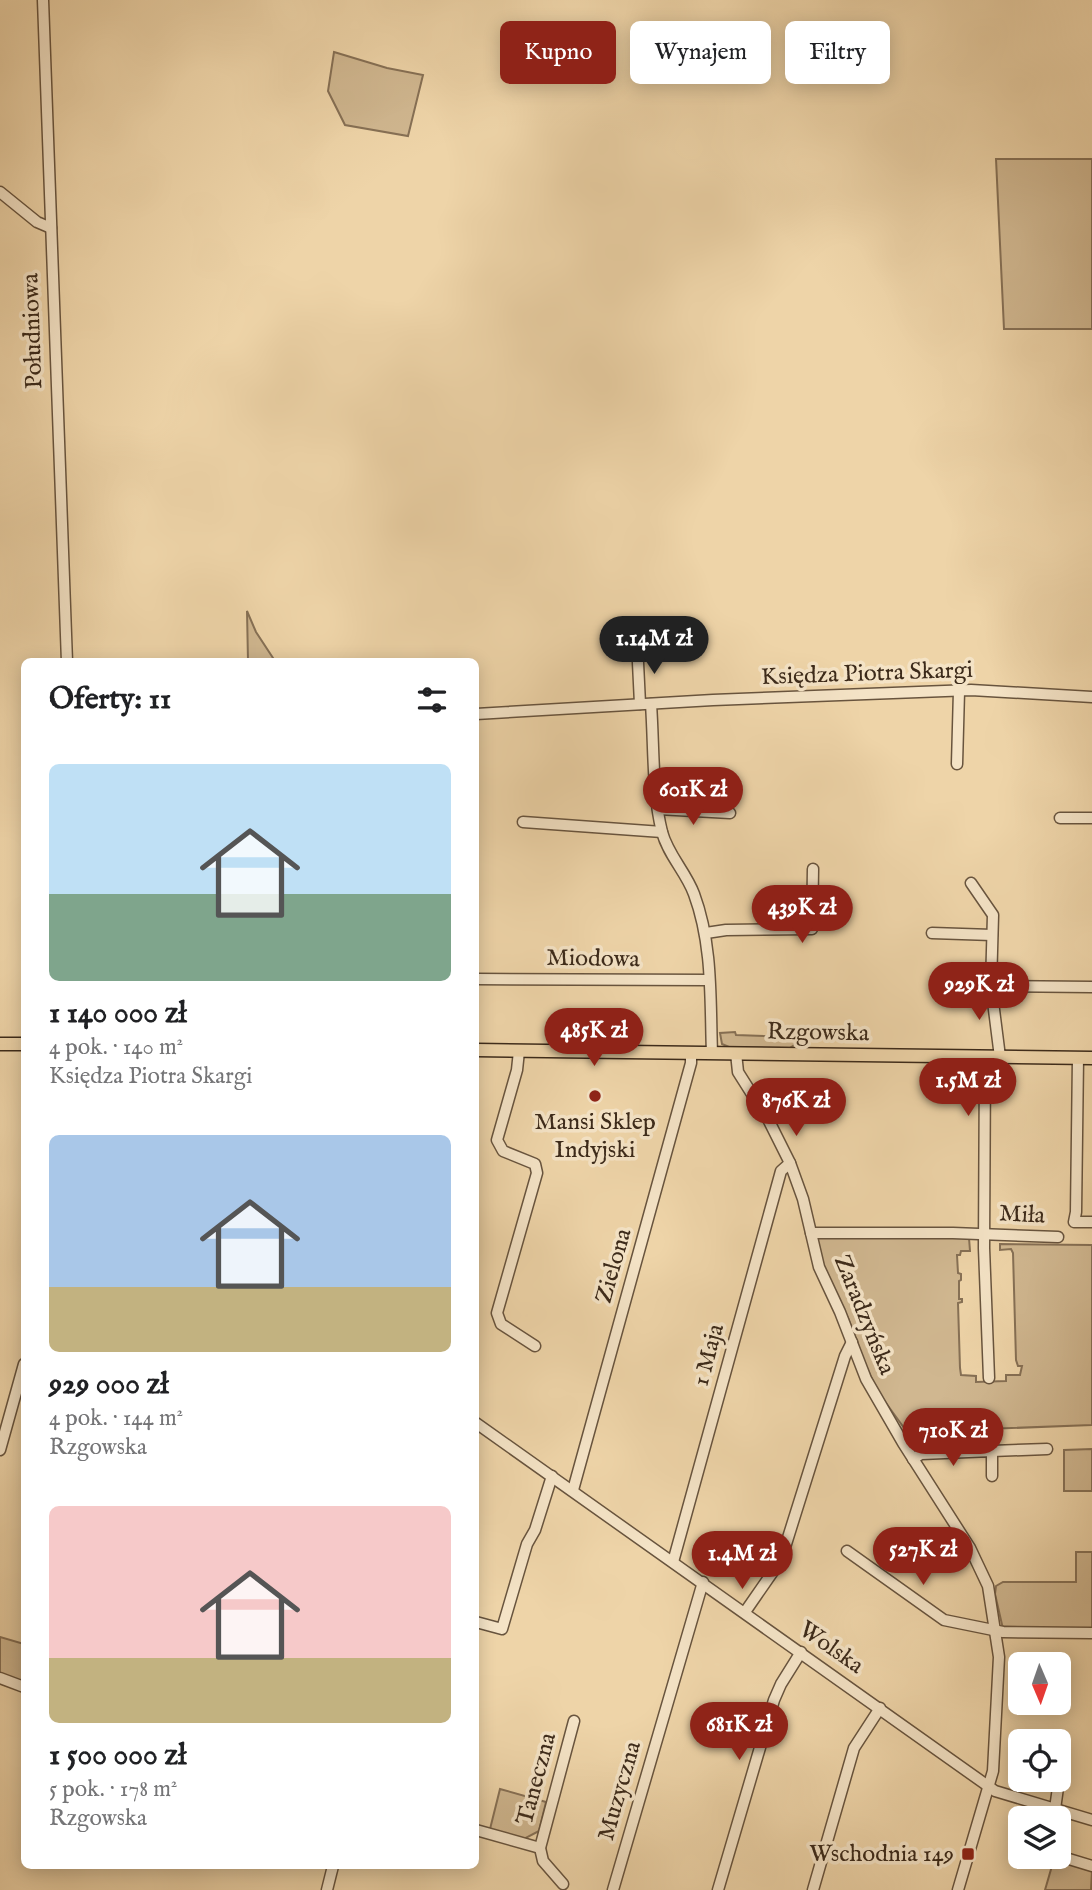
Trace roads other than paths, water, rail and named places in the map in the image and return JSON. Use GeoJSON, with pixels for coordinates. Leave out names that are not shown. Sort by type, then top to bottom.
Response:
{"type":"FeatureCollection","features":[{"type":"Feature","properties":{"kind":"main road"},"geometry":{"type":"LineString","coordinates":[[0,1044],[21,1044]]}},
{"type":"Feature","properties":{"kind":"main road","name":"Rzgowska"},"geometry":{"type":"LineString","coordinates":[[479,1050],[1092,1058]]}},
{"type":"Feature","properties":{"kind":"street","name":"Południowa"},"geometry":{"type":"LineString","coordinates":[[43,0],[67,658]]}},
{"type":"Feature","properties":{"kind":"street"},"geometry":{"type":"LineString","coordinates":[[0,192],[37,222],[51,228]]}},
{"type":"Feature","properties":{"kind":"street"},"geometry":{"type":"LineString","coordinates":[[646,634],[637,642],[658,809],[665,842],[693,893],[706,933],[712,1053]]}},
{"type":"Feature","properties":{"kind":"street"},"geometry":{"type":"LineString","coordinates":[[957,764],[959,691]]}},
{"type":"Feature","properties":{"kind":"street","name":"Księdza Piotra Skargi"},"geometry":{"type":"LineString","coordinates":[[479,713],[959,691],[1092,697]]}},
{"type":"Feature","properties":{"kind":"street"},"geometry":{"type":"LineString","coordinates":[[658,809],[730,813]]}},
{"type":"Feature","properties":{"kind":"street"},"geometry":{"type":"LineString","coordinates":[[1060,818],[1092,818]]}},
{"type":"Feature","properties":{"kind":"street"},"geometry":{"type":"LineString","coordinates":[[523,822],[662,832]]}},
{"type":"Feature","properties":{"kind":"street"},"geometry":{"type":"LineString","coordinates":[[706,933],[726,930],[812,929],[813,869]]}},
{"type":"Feature","properties":{"kind":"street"},"geometry":{"type":"LineString","coordinates":[[971,883],[993,915],[992,986],[1000,1057]]}},
{"type":"Feature","properties":{"kind":"street"},"geometry":{"type":"LineString","coordinates":[[932,933],[992,934]]}},
{"type":"Feature","properties":{"kind":"street","name":"Miodowa"},"geometry":{"type":"LineString","coordinates":[[479,979],[709,980]]}},
{"type":"Feature","properties":{"kind":"street"},"geometry":{"type":"LineString","coordinates":[[992,986],[1092,987]]}},
{"type":"Feature","properties":{"kind":"street"},"geometry":{"type":"LineString","coordinates":[[519,1051],[517,1070],[497,1140],[503,1151],[533,1162],[538,1168],[497,1313],[505,1327],[535,1346]]}},
{"type":"Feature","properties":{"kind":"street","name":"Zielona"},"geometry":{"type":"LineString","coordinates":[[573,1490],[691,1063],[691,1053]]}},
{"type":"Feature","properties":{"kind":"street","name":"Zaradzyńska"},"geometry":{"type":"LineString","coordinates":[[736,1053],[738,1072],[769,1121],[790,1163],[803,1199],[826,1285],[866,1379],[970,1548],[988,1586],[996,1631],[999,1683],[993,1771],[958,1890]]}},
{"type":"Feature","properties":{"kind":"street"},"geometry":{"type":"LineString","coordinates":[[985,1056],[984,1234],[989,1378]]}},
{"type":"Feature","properties":{"kind":"street","name":"Miła"},"geometry":{"type":"LineString","coordinates":[[1077,1058],[1074,1222],[1092,1222]]}},
{"type":"Feature","properties":{"kind":"street","name":"1 Maja"},"geometry":{"type":"LineString","coordinates":[[673,1562],[781,1171],[790,1163]]}},
{"type":"Feature","properties":{"kind":"street","name":"Miła"},"geometry":{"type":"LineString","coordinates":[[811,1233],[1058,1237]]}},
{"type":"Feature","properties":{"kind":"street"},"geometry":{"type":"LineString","coordinates":[[745,1612],[780,1560],[845,1356],[852,1342]]}},
{"type":"Feature","properties":{"kind":"street"},"geometry":{"type":"LineString","coordinates":[[0,1450],[21,1375]]}},
{"type":"Feature","properties":{"kind":"street","name":"Wolska"},"geometry":{"type":"LineString","coordinates":[[479,1425],[989,1786],[1003,1794],[1045,1806]]}},
{"type":"Feature","properties":{"kind":"street"},"geometry":{"type":"LineString","coordinates":[[913,1459],[921,1454],[1047,1449]]}},
{"type":"Feature","properties":{"kind":"street"},"geometry":{"type":"LineString","coordinates":[[992,1451],[992,1476]]}},
{"type":"Feature","properties":{"kind":"street"},"geometry":{"type":"LineString","coordinates":[[479,1623],[502,1629],[527,1544],[535,1530],[552,1476]]}},
{"type":"Feature","properties":{"kind":"street"},"geometry":{"type":"LineString","coordinates":[[847,1551],[939,1618],[996,1631],[1092,1633]]}},
{"type":"Feature","properties":{"kind":"street","name":"Muzyczna"},"geometry":{"type":"LineString","coordinates":[[613,1890],[702,1583]]}},
{"type":"Feature","properties":{"kind":"street"},"geometry":{"type":"LineString","coordinates":[[718,1890],[774,1700],[801,1652]]}},
{"type":"Feature","properties":{"kind":"street"},"geometry":{"type":"LineString","coordinates":[[0,1678],[21,1686]]}},
{"type":"Feature","properties":{"kind":"street"},"geometry":{"type":"LineString","coordinates":[[813,1890],[854,1748],[880,1708]]}},
{"type":"Feature","properties":{"kind":"street","name":"Taneczna"},"geometry":{"type":"LineString","coordinates":[[540,1848],[574,1721]]}},
{"type":"Feature","properties":{"kind":"street","name":"Wolska"},"geometry":{"type":"LineString","coordinates":[[1071,1814],[1092,1820]]}},
{"type":"Feature","properties":{"kind":"street"},"geometry":{"type":"LineString","coordinates":[[479,1831],[540,1848],[543,1861],[564,1884]]}},
{"type":"Feature","properties":{"kind":"street"},"geometry":{"type":"LineString","coordinates":[[1071,1860],[1092,1866]]}},
{"type":"Feature","properties":{"kind":"street"},"geometry":{"type":"LineString","coordinates":[[327,1890],[333,1869]]}},
{"type":"Feature","properties":{"kind":"place","name":"Mansi Sklep Indyjski"},"geometry":{"type":"Point","coordinates":[595,1096]}},
{"type":"Feature","properties":{"kind":"place","name":"Wschodnia 149"},"geometry":{"type":"Point","coordinates":[968,1854]}}]}
